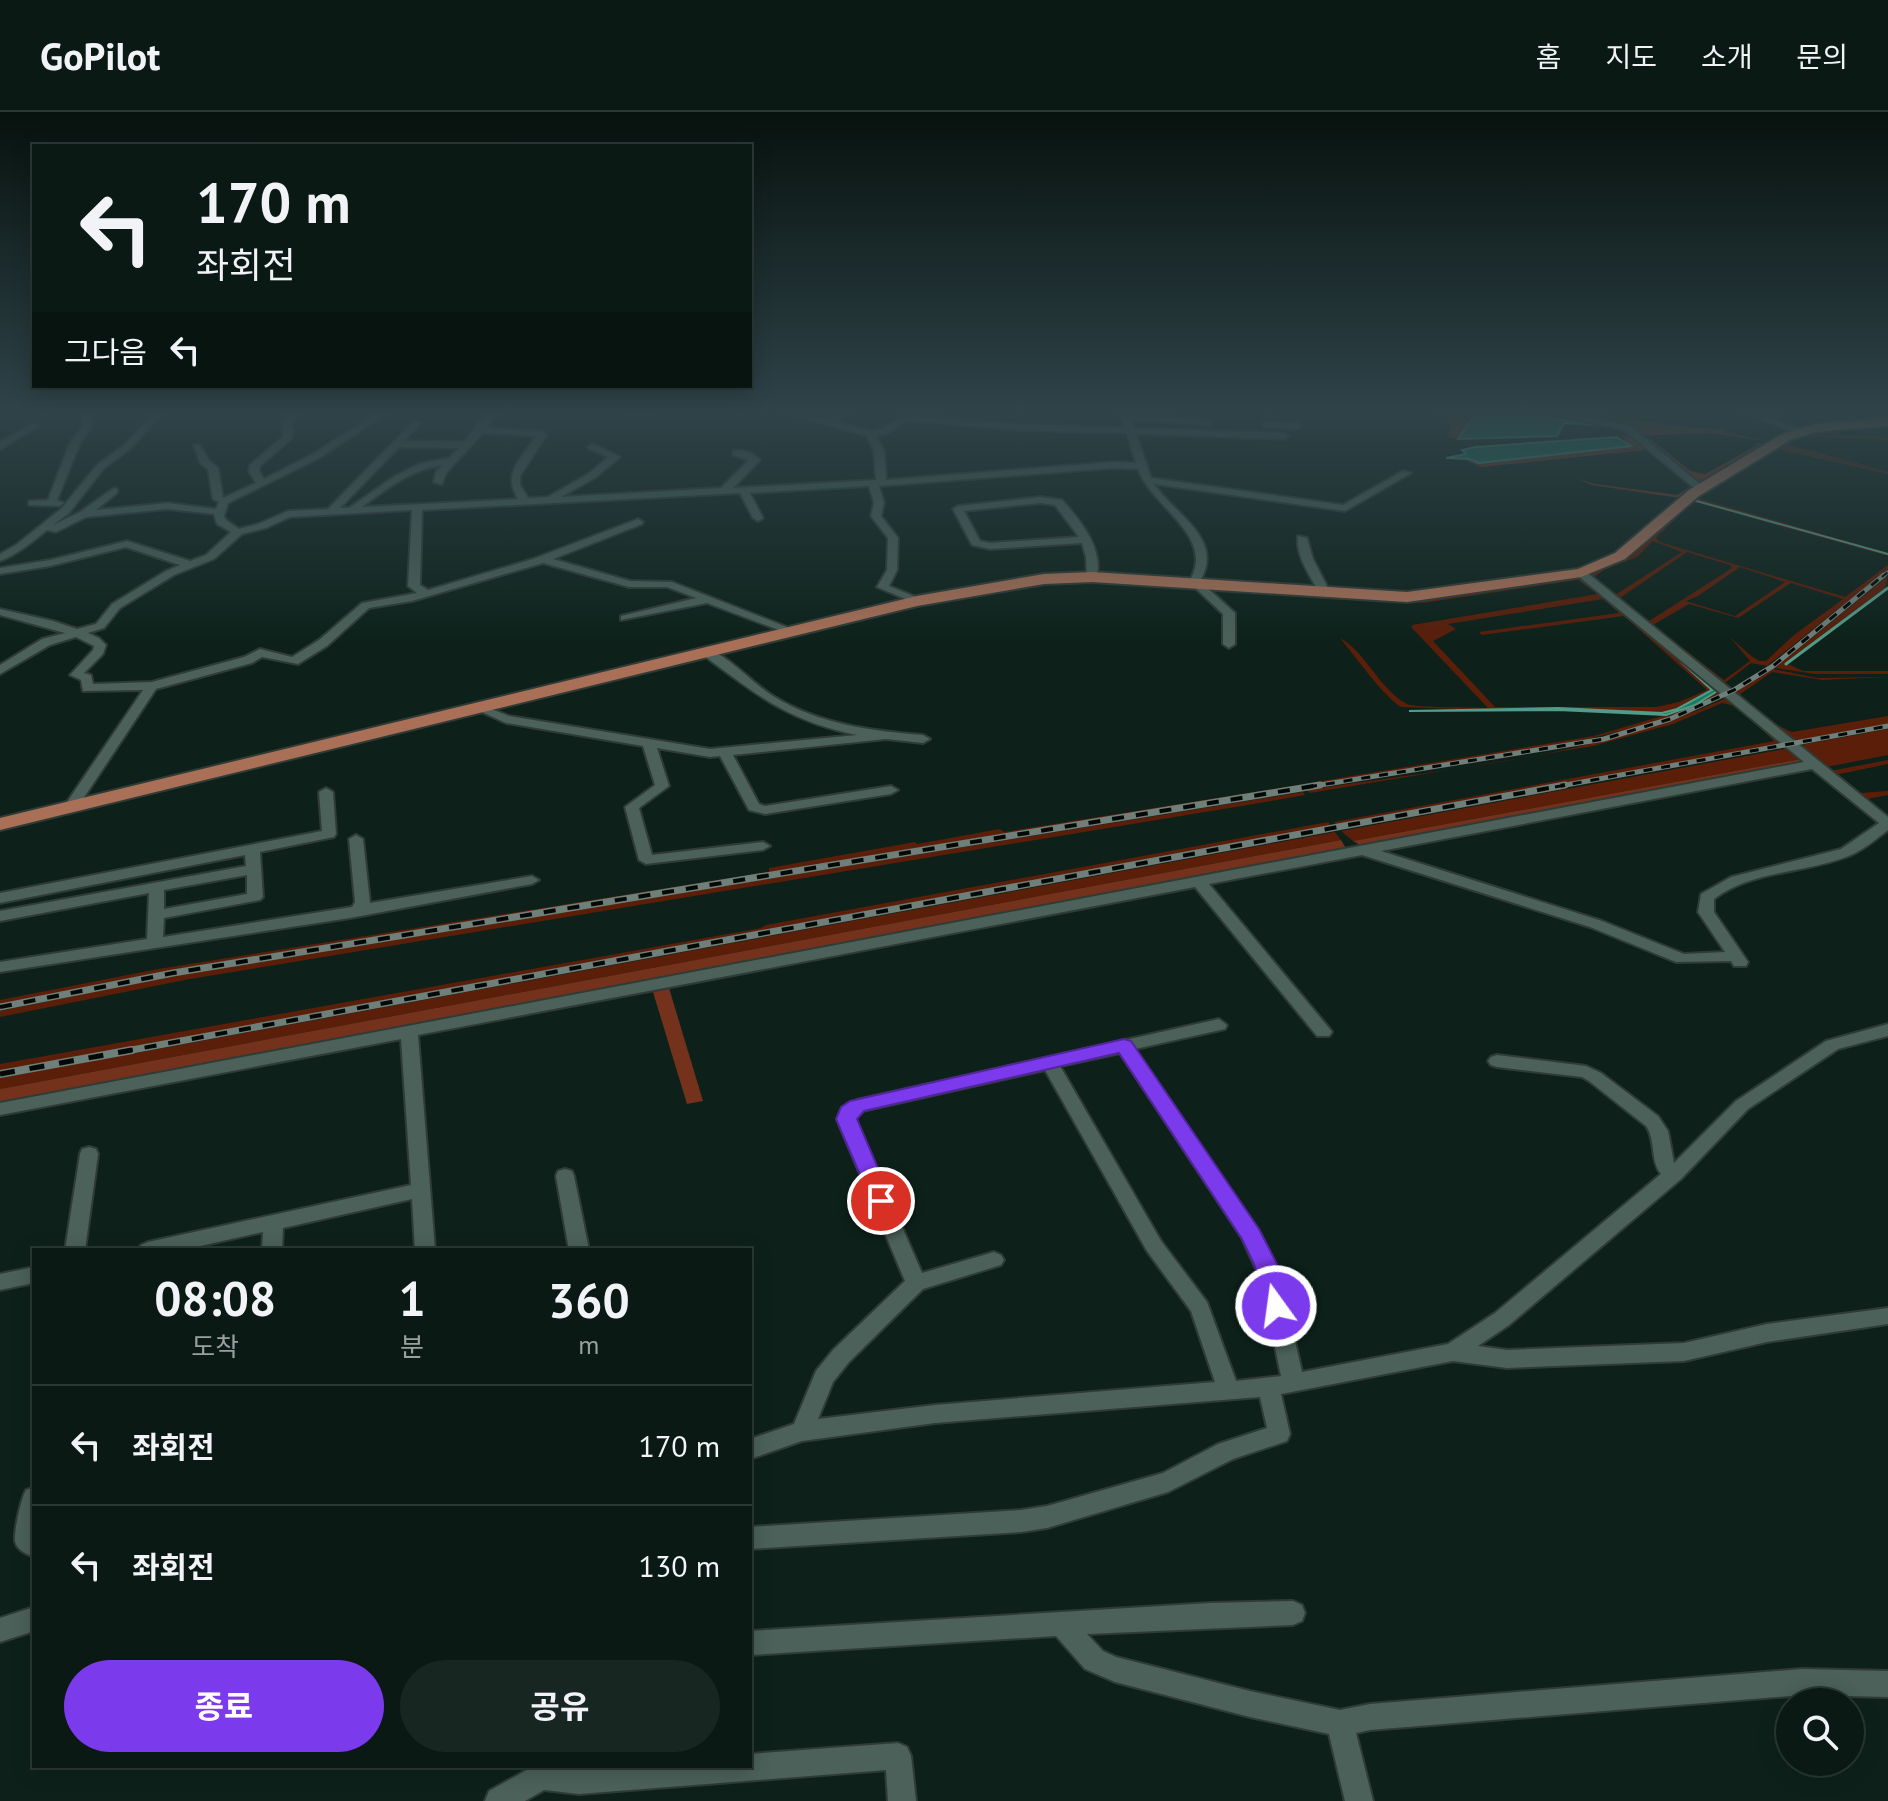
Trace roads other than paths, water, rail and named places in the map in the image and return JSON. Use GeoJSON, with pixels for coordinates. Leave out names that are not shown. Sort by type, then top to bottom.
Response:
{"type":"FeatureCollection","features":[{"type":"Feature","properties":{"kind":"main road"},"geometry":{"type":"LineString","coordinates":[[0,824],[917,601],[1044,579],[1092,577],[1194,582],[1407,597],[1581,573],[1620,556],[1701,489]]}},
{"type":"Feature","properties":{"kind":"street"},"geometry":{"type":"LineString","coordinates":[[51,503],[58,488]]}},
{"type":"Feature","properties":{"kind":"street"},"geometry":{"type":"LineString","coordinates":[[32,538],[65,511],[84,488]]}},
{"type":"Feature","properties":{"kind":"street"},"geometry":{"type":"LineString","coordinates":[[216,488],[222,507],[221,522],[238,532]]}},
{"type":"Feature","properties":{"kind":"street"},"geometry":{"type":"LineString","coordinates":[[84,514],[168,506],[222,507],[255,488]]}},
{"type":"Feature","properties":{"kind":"street"},"geometry":{"type":"LineString","coordinates":[[332,511],[354,488]]}},
{"type":"Feature","properties":{"kind":"street"},"geometry":{"type":"LineString","coordinates":[[352,510],[382,488]]}},
{"type":"Feature","properties":{"kind":"street"},"geometry":{"type":"LineString","coordinates":[[517,488],[525,502]]}},
{"type":"Feature","properties":{"kind":"street"},"geometry":{"type":"LineString","coordinates":[[544,501],[570,488]]}},
{"type":"Feature","properties":{"kind":"street"},"geometry":{"type":"LineString","coordinates":[[724,491],[727,488]]}},
{"type":"Feature","properties":{"kind":"street"},"geometry":{"type":"LineString","coordinates":[[0,670],[46,642],[100,626],[116,606],[170,573],[210,557],[238,532],[262,526],[288,514],[791,488]]}},
{"type":"Feature","properties":{"kind":"street"},"geometry":{"type":"LineString","coordinates":[[878,488],[876,516],[893,538],[892,570],[883,587],[917,601]]}},
{"type":"Feature","properties":{"kind":"street"},"geometry":{"type":"LineString","coordinates":[[1154,488],[1191,532],[1206,561],[1204,572],[1194,582],[1229,613],[1229,644]]}},
{"type":"Feature","properties":{"kind":"street"},"geometry":{"type":"LineString","coordinates":[[1202,488],[1345,508],[1380,488]]}},
{"type":"Feature","properties":{"kind":"street"},"geometry":{"type":"LineString","coordinates":[[0,558],[32,538],[84,514],[114,491]]}},
{"type":"Feature","properties":{"kind":"street"},"geometry":{"type":"LineString","coordinates":[[744,491],[758,518]]}},
{"type":"Feature","properties":{"kind":"street"},"geometry":{"type":"LineString","coordinates":[[1085,540],[990,546],[976,543],[958,509],[1052,500],[1067,511],[1085,540],[1092,577]]}},
{"type":"Feature","properties":{"kind":"street"},"geometry":{"type":"LineString","coordinates":[[33,503],[64,503],[65,511]]}},
{"type":"Feature","properties":{"kind":"street"},"geometry":{"type":"LineString","coordinates":[[417,508],[414,586],[425,593]]}},
{"type":"Feature","properties":{"kind":"street"},"geometry":{"type":"LineString","coordinates":[[0,612],[89,636],[100,645],[99,651],[76,675],[87,678],[87,688],[152,686],[248,660],[260,653],[294,661],[323,643],[366,605],[425,593],[542,559],[638,522]]}},
{"type":"Feature","properties":{"kind":"street"},"geometry":{"type":"LineString","coordinates":[[1302,538],[1303,555],[1324,592]]}},
{"type":"Feature","properties":{"kind":"street"},"geometry":{"type":"LineString","coordinates":[[0,571],[127,544],[190,565]]}},
{"type":"Feature","properties":{"kind":"street"},"geometry":{"type":"LineString","coordinates":[[542,559],[629,584],[668,584],[791,631]]}},
{"type":"Feature","properties":{"kind":"street"},"geometry":{"type":"LineString","coordinates":[[1362,850],[1596,924],[1682,959],[1739,960],[1706,912],[1703,902],[1711,892],[1768,871],[1846,852],[1887,824],[1581,573]]}},
{"type":"Feature","properties":{"kind":"street"},"geometry":{"type":"LineString","coordinates":[[625,618],[710,599]]}},
{"type":"Feature","properties":{"kind":"street"},"geometry":{"type":"LineString","coordinates":[[707,652],[770,700],[793,712],[862,733],[923,739]]}},
{"type":"Feature","properties":{"kind":"street"},"geometry":{"type":"LineString","coordinates":[[70,808],[152,686]]}},
{"type":"Feature","properties":{"kind":"street"},"geometry":{"type":"LineString","coordinates":[[479,708],[506,719],[725,753],[749,748],[883,736]]}},
{"type":"Feature","properties":{"kind":"street"},"geometry":{"type":"LineString","coordinates":[[649,743],[662,786],[632,807],[646,860],[763,846]]}},
{"type":"Feature","properties":{"kind":"street"},"geometry":{"type":"LineString","coordinates":[[725,753],[754,807],[765,810],[891,790]]}},
{"type":"Feature","properties":{"kind":"street"},"geometry":{"type":"LineString","coordinates":[[0,1109],[1812,765]]}},
{"type":"Feature","properties":{"kind":"street"},"geometry":{"type":"LineString","coordinates":[[0,898],[329,834],[326,792]]}},
{"type":"Feature","properties":{"kind":"street"},"geometry":{"type":"LineString","coordinates":[[356,839],[363,902],[358,910]]}},
{"type":"Feature","properties":{"kind":"street"},"geometry":{"type":"LineString","coordinates":[[157,915],[255,897],[252,849]]}},
{"type":"Feature","properties":{"kind":"street"},"geometry":{"type":"LineString","coordinates":[[0,916],[254,869]]}},
{"type":"Feature","properties":{"kind":"street"},"geometry":{"type":"LineString","coordinates":[[0,967],[339,916],[358,910],[532,880]]}},
{"type":"Feature","properties":{"kind":"street"},"geometry":{"type":"LineString","coordinates":[[1198,881],[1323,1032]]}},
{"type":"Feature","properties":{"kind":"street"},"geometry":{"type":"LineString","coordinates":[[155,943],[157,887]]}},
{"type":"Feature","properties":{"kind":"street"},"geometry":{"type":"LineString","coordinates":[[916,1283],[846,1119],[848,1112],[857,1106],[1219,1025]]}},
{"type":"Feature","properties":{"kind":"street"},"geometry":{"type":"LineString","coordinates":[[1453,1352],[1502,1319],[1674,1174],[1742,1105],[1832,1045],[1888,1030]]}},
{"type":"Feature","properties":{"kind":"street"},"geometry":{"type":"LineString","coordinates":[[409,1031],[425,1248]]}},
{"type":"Feature","properties":{"kind":"street"},"geometry":{"type":"LineString","coordinates":[[1124,1046],[1251,1235],[1271,1280],[1293,1382]]}},
{"type":"Feature","properties":{"kind":"street"},"geometry":{"type":"LineString","coordinates":[[1497,1061],[1586,1072],[1595,1077],[1652,1121],[1659,1131],[1665,1167],[1674,1174]]}},
{"type":"Feature","properties":{"kind":"street"},"geometry":{"type":"LineString","coordinates":[[1050,1064],[1154,1246],[1200,1308],[1228,1389]]}},
{"type":"Feature","properties":{"kind":"street"},"geometry":{"type":"LineString","coordinates":[[75,1248],[89,1154]]}},
{"type":"Feature","properties":{"kind":"street"},"geometry":{"type":"LineString","coordinates":[[565,1176],[579,1248]]}},
{"type":"Feature","properties":{"kind":"street"},"geometry":{"type":"LineString","coordinates":[[157,1248],[421,1190]]}},
{"type":"Feature","properties":{"kind":"street"},"geometry":{"type":"LineString","coordinates":[[272,1248],[273,1222]]}},
{"type":"Feature","properties":{"kind":"street"},"geometry":{"type":"LineString","coordinates":[[802,1431],[824,1377],[841,1356],[916,1283],[994,1260]]}},
{"type":"Feature","properties":{"kind":"street"},"geometry":{"type":"LineString","coordinates":[[0,1282],[32,1275]]}},
{"type":"Feature","properties":{"kind":"street"},"geometry":{"type":"LineString","coordinates":[[752,1448],[802,1431],[935,1414],[1269,1387],[1453,1352],[1507,1359],[1684,1352],[1767,1333],[1888,1316]]}},
{"type":"Feature","properties":{"kind":"street"},"geometry":{"type":"LineString","coordinates":[[752,1538],[1021,1521],[1153,1487],[1226,1451],[1279,1434],[1269,1387]]}},
{"type":"Feature","properties":{"kind":"street"},"geometry":{"type":"LineString","coordinates":[[32,1509],[27,1540],[32,1544]]}},
{"type":"Feature","properties":{"kind":"street"},"geometry":{"type":"LineString","coordinates":[[752,1643],[1293,1613]]}},
{"type":"Feature","properties":{"kind":"street"},"geometry":{"type":"LineString","coordinates":[[0,1630],[32,1620]]}},
{"type":"Feature","properties":{"kind":"street"},"geometry":{"type":"LineString","coordinates":[[1061,1624],[1094,1660],[1115,1669],[1250,1704],[1340,1723],[1370,1717],[1802,1682],[1888,1684]]}},
{"type":"Feature","properties":{"kind":"street"},"geometry":{"type":"LineString","coordinates":[[1340,1723],[1359,1801]]}},
{"type":"Feature","properties":{"kind":"street"},"geometry":{"type":"LineString","coordinates":[[752,1767],[898,1756],[902,1801]]}},
{"type":"Feature","properties":{"kind":"street"},"geometry":{"type":"LineString","coordinates":[[499,1801],[552,1772],[579,1780],[738,1768]]}},
{"type":"Feature","properties":{"kind":"waterway"},"geometry":{"type":"LineString","coordinates":[[1693,500],[1888,554]]}},
{"type":"Feature","properties":{"kind":"waterway"},"geometry":{"type":"LineString","coordinates":[[1786,664],[1888,588]]}},
{"type":"Feature","properties":{"kind":"railway"},"geometry":{"type":"LineString","coordinates":[[1882,577],[1888,572]]}},
{"type":"Feature","properties":{"kind":"railway"},"geometry":{"type":"LineString","coordinates":[[1308,787],[1604,739],[1670,719],[1734,690],[1773,666],[1884,575]]}},
{"type":"Feature","properties":{"kind":"railway"},"geometry":{"type":"LineString","coordinates":[[1555,787],[1888,726]]}},
{"type":"Feature","properties":{"kind":"railway"},"geometry":{"type":"LineString","coordinates":[[0,1007],[173,973],[1320,785]]}},
{"type":"Feature","properties":{"kind":"railway"},"geometry":{"type":"LineString","coordinates":[[121,1052],[1565,785]]}},
{"type":"Feature","properties":{"kind":"railway"},"geometry":{"type":"LineString","coordinates":[[121,1052],[132,1050]]}},
{"type":"Feature","properties":{"kind":"railway"},"geometry":{"type":"LineString","coordinates":[[0,1074],[121,1052]]}}]}
